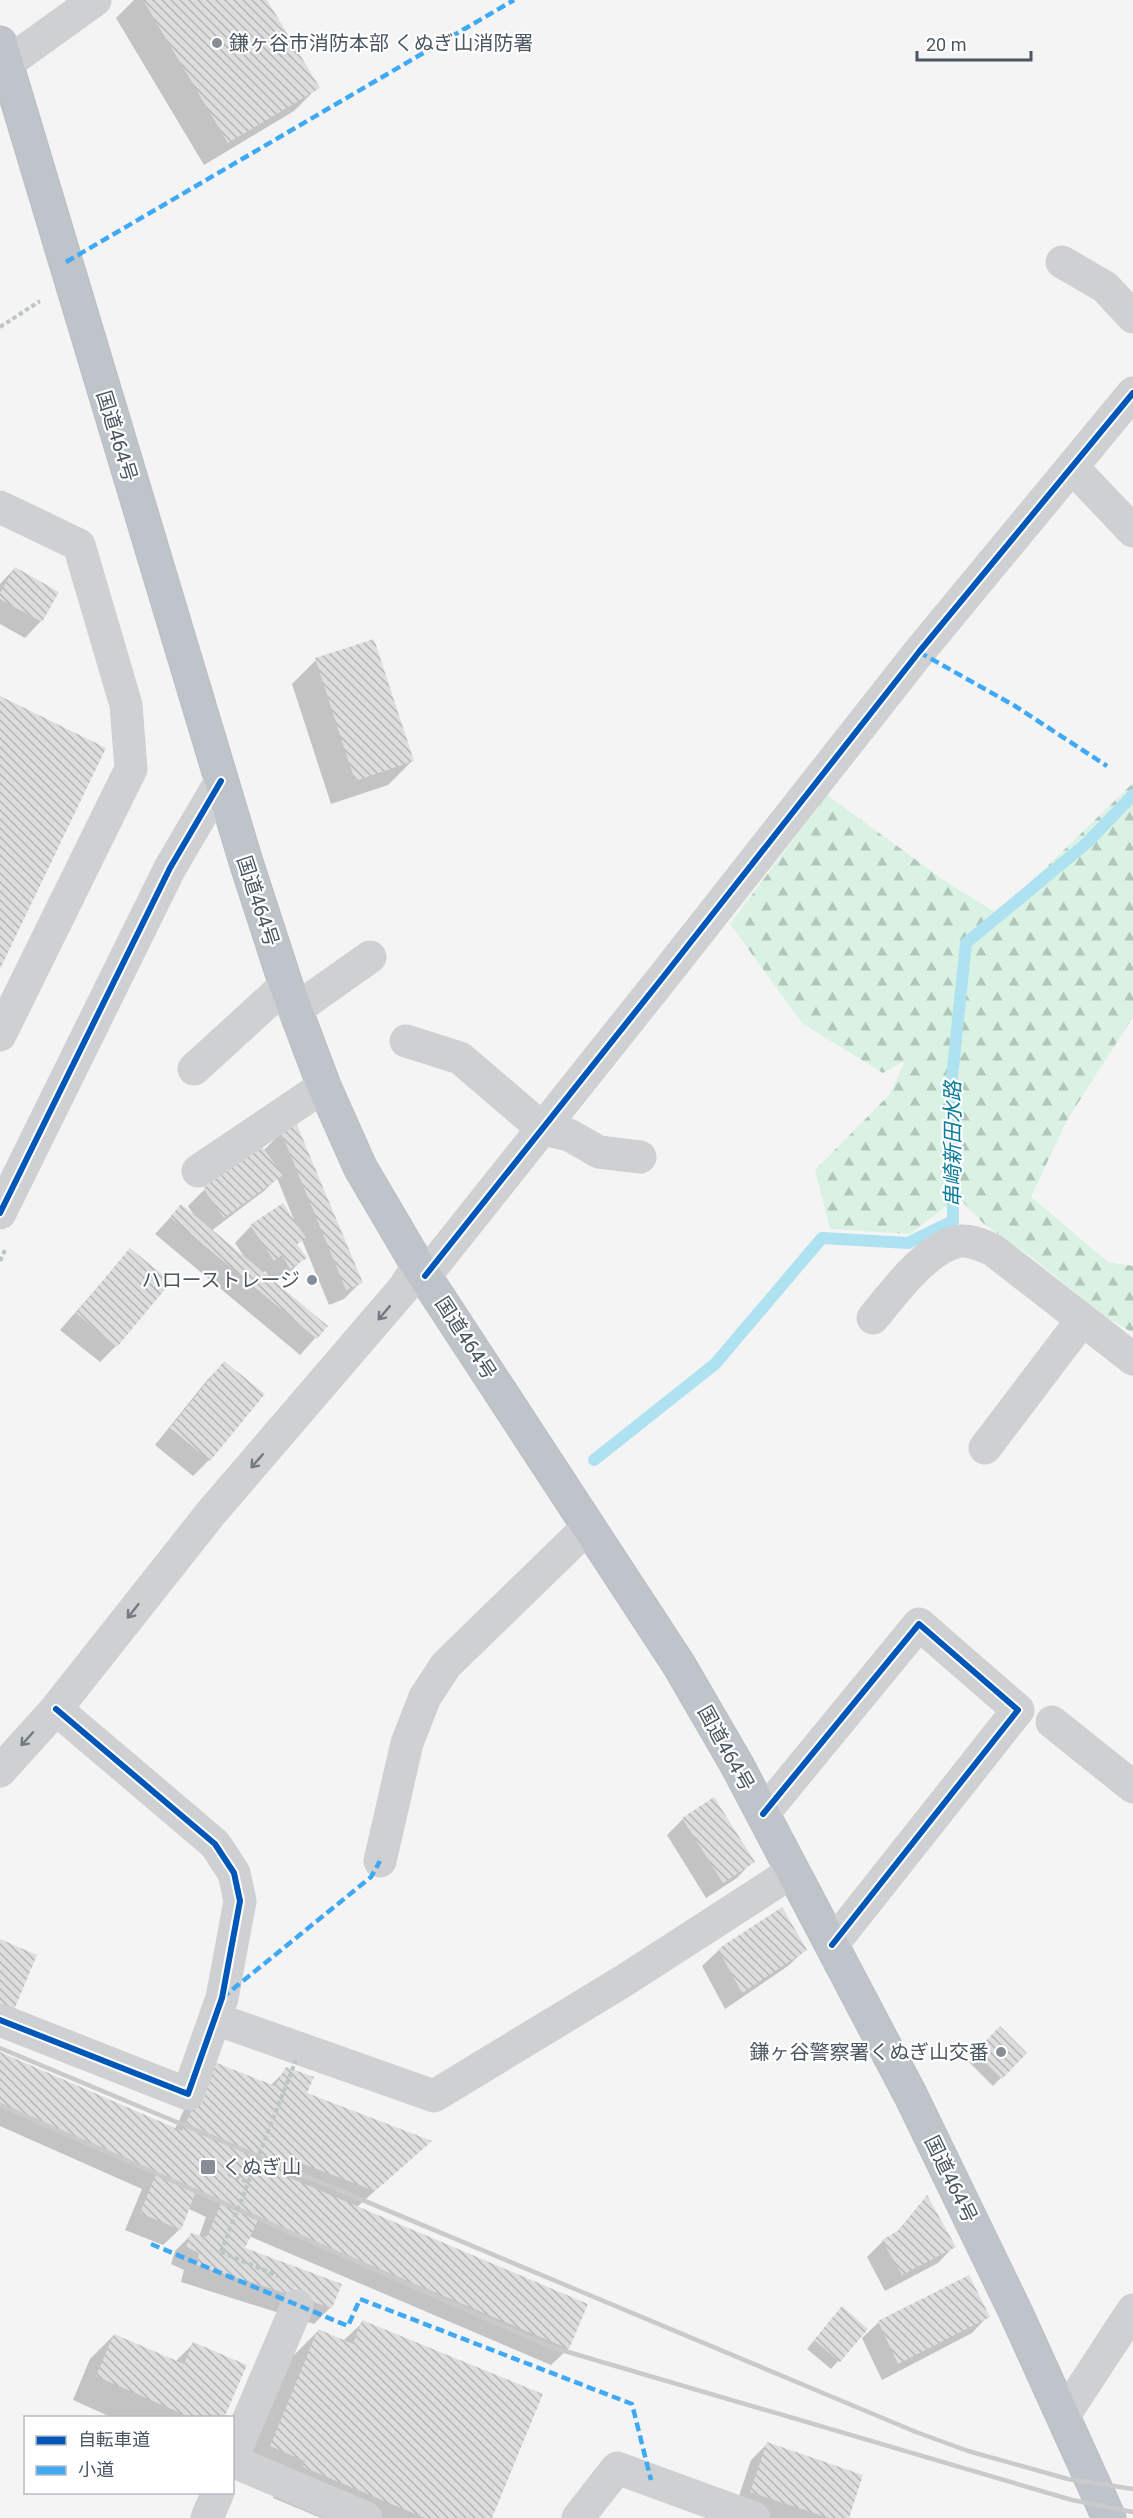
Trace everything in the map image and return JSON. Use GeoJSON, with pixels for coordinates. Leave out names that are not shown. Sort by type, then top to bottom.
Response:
{"type":"FeatureCollection","features":[{"type":"Feature","properties":{"kind":"highway","name":"国道464号"},"geometry":{"type":"LineString","coordinates":[[3,54],[221,781],[290,997],[324,1086],[360,1167],[422,1271],[679,1665],[763,1815],[916,2106],[1017,2313],[1109,2518]]}},
{"type":"Feature","properties":{"kind":"street"},"geometry":{"type":"LineString","coordinates":[[3,54],[95,0]]}},
{"type":"Feature","properties":{"kind":"street"},"geometry":{"type":"LineString","coordinates":[[1062,262],[1105,287],[1133,317]]}},
{"type":"Feature","properties":{"kind":"street"},"geometry":{"type":"LineString","coordinates":[[0,1771],[56,1709],[211,1513],[543,1129],[911,661],[1133,393]]}},
{"type":"Feature","properties":{"kind":"street"},"geometry":{"type":"LineString","coordinates":[[1072,467],[1133,531]]}},
{"type":"Feature","properties":{"kind":"street"},"geometry":{"type":"LineString","coordinates":[[0,507],[78,545],[126,705],[131,769],[0,1035]]}},
{"type":"Feature","properties":{"kind":"street"},"geometry":{"type":"LineString","coordinates":[[0,1213],[170,867],[221,781]]}},
{"type":"Feature","properties":{"kind":"street"},"geometry":{"type":"LineString","coordinates":[[194,1070],[290,997],[370,957]]}},
{"type":"Feature","properties":{"kind":"street"},"geometry":{"type":"LineString","coordinates":[[406,1041],[460,1058],[543,1129],[569,1135],[599,1152],[640,1157]]}},
{"type":"Feature","properties":{"kind":"street"},"geometry":{"type":"LineString","coordinates":[[198,1171],[324,1086]]}},
{"type":"Feature","properties":{"kind":"street"},"geometry":{"type":"LineString","coordinates":[[873,1318],[912,1270],[939,1251],[961,1241],[993,1250],[1133,1359]]}},
{"type":"Feature","properties":{"kind":"street"},"geometry":{"type":"LineString","coordinates":[[985,1448],[1082,1320]]}},
{"type":"Feature","properties":{"kind":"street"},"geometry":{"type":"LineString","coordinates":[[380,1862],[407,1743],[424,1697],[446,1665],[588,1527]]}},
{"type":"Feature","properties":{"kind":"street"},"geometry":{"type":"LineString","coordinates":[[763,1815],[919,1624],[1018,1710],[832,1946]]}},
{"type":"Feature","properties":{"kind":"street"},"geometry":{"type":"LineString","coordinates":[[0,2020],[188,2094],[222,1998],[240,1901],[234,1873],[215,1844],[56,1709]]}},
{"type":"Feature","properties":{"kind":"street"},"geometry":{"type":"LineString","coordinates":[[1052,1722],[1133,1788]]}},
{"type":"Feature","properties":{"kind":"street"},"geometry":{"type":"LineString","coordinates":[[216,2019],[434,2096],[625,1980],[792,1872]]}},
{"type":"Feature","properties":{"kind":"street"},"geometry":{"type":"LineString","coordinates":[[234,2454],[291,2292]]}},
{"type":"Feature","properties":{"kind":"street"},"geometry":{"type":"LineString","coordinates":[[1063,2417],[1133,2310]]}},
{"type":"Feature","properties":{"kind":"street"},"geometry":{"type":"LineString","coordinates":[[234,2461],[366,2518]]}},
{"type":"Feature","properties":{"kind":"street"},"geometry":{"type":"LineString","coordinates":[[578,2518],[617,2468],[754,2518]]}},
{"type":"Feature","properties":{"kind":"street"},"geometry":{"type":"LineString","coordinates":[[207,2518],[218,2494]]}},
{"type":"Feature","properties":{"kind":"path"},"geometry":{"type":"LineString","coordinates":[[0,327],[71,281]]}},
{"type":"Feature","properties":{"kind":"path"},"geometry":{"type":"LineString","coordinates":[[291,2292],[221,2252],[296,2060]]}},
{"type":"Feature","properties":{"kind":"path"},"geometry":{"type":"LineString","coordinates":[[228,2174],[248,2182]]}},
{"type":"Feature","properties":{"kind":"green space"},"geometry":{"type":"Polygon","coordinates":[[[1133,783],[1133,1017],[1067,1120],[1031,1197],[1108,1262],[1133,1266],[1133,1333],[1106,1317],[1034,1259],[983,1223],[958,1197],[910,1234],[830,1229],[815,1170],[890,1094],[905,1061],[883,1073],[803,1024],[730,924],[827,795],[945,881],[998,914],[1133,783]]]}},
{"type":"Feature","properties":{"kind":"building"},"geometry":{"type":"Polygon","coordinates":[[[143,0],[267,0],[320,88],[228,143],[143,0]]]}},
{"type":"Feature","properties":{"kind":"building"},"geometry":{"type":"Polygon","coordinates":[[[15,567],[59,592],[42,622],[0,599],[0,593],[15,567]]]}},
{"type":"Feature","properties":{"kind":"building"},"geometry":{"type":"Polygon","coordinates":[[[374,639],[414,761],[355,781],[315,658],[374,639]]]}},
{"type":"Feature","properties":{"kind":"building"},"geometry":{"type":"Polygon","coordinates":[[[0,696],[106,748],[0,969],[0,696]]]}},
{"type":"Feature","properties":{"kind":"building"},"geometry":{"type":"Polygon","coordinates":[[[297,1125],[363,1283],[346,1290],[281,1132],[297,1125]]]}},
{"type":"Feature","properties":{"kind":"building"},"geometry":{"type":"Polygon","coordinates":[[[261,1145],[283,1175],[224,1218],[203,1188],[261,1145]]]}},
{"type":"Feature","properties":{"kind":"building"},"geometry":{"type":"Polygon","coordinates":[[[283,1203],[306,1238],[297,1244],[307,1258],[290,1269],[282,1255],[274,1261],[250,1225],[283,1203]]]}},
{"type":"Feature","properties":{"kind":"building"},"geometry":{"type":"Polygon","coordinates":[[[181,1204],[328,1326],[317,1339],[170,1217],[181,1204]]]}},
{"type":"Feature","properties":{"kind":"building"},"geometry":{"type":"Polygon","coordinates":[[[130,1248],[171,1282],[117,1347],[76,1313],[130,1248]]]}},
{"type":"Feature","properties":{"kind":"building"},"geometry":{"type":"Polygon","coordinates":[[[224,1361],[265,1394],[210,1461],[170,1428],[224,1361]]]}},
{"type":"Feature","properties":{"kind":"building"},"geometry":{"type":"Polygon","coordinates":[[[714,1797],[755,1862],[723,1883],[682,1818],[714,1797]]]}},
{"type":"Feature","properties":{"kind":"building"},"geometry":{"type":"Polygon","coordinates":[[[782,1907],[807,1950],[742,1993],[718,1949],[782,1907]]]}},
{"type":"Feature","properties":{"kind":"building"},"geometry":{"type":"Polygon","coordinates":[[[0,1939],[37,1955],[14,2010],[0,2004],[0,1939]]]}},
{"type":"Feature","properties":{"kind":"building"},"geometry":{"type":"Polygon","coordinates":[[[1000,2026],[1027,2053],[1002,2079],[975,2052],[1000,2026]]]}},
{"type":"Feature","properties":{"kind":"building"},"geometry":{"type":"Polygon","coordinates":[[[0,2052],[182,2131],[214,2062],[275,2086],[286,2067],[314,2077],[307,2093],[432,2141],[375,2191],[288,2158],[281,2174],[588,2304],[569,2349],[259,2218],[245,2248],[342,2284],[332,2308],[197,2265],[199,2253],[186,2247],[191,2233],[207,2237],[222,2201],[197,2189],[181,2230],[140,2213],[157,2172],[0,2103],[0,2052]]]}},
{"type":"Feature","properties":{"kind":"building"},"geometry":{"type":"Polygon","coordinates":[[[927,2195],[956,2247],[902,2275],[882,2240],[899,2230],[927,2195]]]}},
{"type":"Feature","properties":{"kind":"building"},"geometry":{"type":"Polygon","coordinates":[[[969,2275],[990,2317],[898,2364],[878,2321],[969,2275]]]}},
{"type":"Feature","properties":{"kind":"building"},"geometry":{"type":"Polygon","coordinates":[[[842,2306],[868,2329],[840,2362],[814,2340],[842,2306]]]}},
{"type":"Feature","properties":{"kind":"building"},"geometry":{"type":"Polygon","coordinates":[[[362,2320],[543,2394],[492,2518],[425,2518],[303,2467],[305,2461],[270,2446],[318,2329],[353,2344],[362,2320]]]}},
{"type":"Feature","properties":{"kind":"building"},"geometry":{"type":"Polygon","coordinates":[[[114,2334],[184,2364],[193,2342],[247,2365],[225,2416],[187,2416],[96,2376],[114,2334]]]}},
{"type":"Feature","properties":{"kind":"building"},"geometry":{"type":"Polygon","coordinates":[[[767,2442],[863,2475],[849,2518],[829,2518],[750,2492],[767,2442]]]}},
{"type":"Feature","properties":{"kind":"waterway","name":"串崎新田水路"},"geometry":{"type":"LineString","coordinates":[[594,1460],[715,1364],[822,1238],[908,1243],[953,1221],[951,1087],[966,943],[1088,842],[1133,795]]}},
{"type":"Feature","properties":{"kind":"railway"},"geometry":{"type":"LineString","coordinates":[[0,2048],[916,2432],[968,2451],[1068,2479],[1133,2489]]}},
{"type":"Feature","properties":{"kind":"railway"},"geometry":{"type":"LineString","coordinates":[[0,2105],[551,2347],[1072,2500],[1133,2512]]}},
{"type":"Feature","properties":{"kind":"marked path"},"geometry":{"type":"LineString","coordinates":[[66,262],[514,0]]}},
{"type":"Feature","properties":{"kind":"marked path"},"geometry":{"type":"LineString","coordinates":[[919,652],[1015,706],[1107,766]]}},
{"type":"Feature","properties":{"kind":"marked path"},"geometry":{"type":"LineString","coordinates":[[222,1998],[371,1877],[380,1861]]}},
{"type":"Feature","properties":{"kind":"marked path"},"geometry":{"type":"LineString","coordinates":[[151,2244],[348,2326],[360,2299],[632,2404],[651,2480]]}},
{"type":"Feature","properties":{"kind":"cycle path"},"geometry":{"type":"LineString","coordinates":[[425,1276],[919,652],[1133,393]]}},
{"type":"Feature","properties":{"kind":"cycle path"},"geometry":{"type":"LineString","coordinates":[[0,1213],[170,868],[221,781]]}},
{"type":"Feature","properties":{"kind":"cycle path"},"geometry":{"type":"LineString","coordinates":[[763,1814],[919,1624],[1018,1710],[832,1945]]}},
{"type":"Feature","properties":{"kind":"cycle path"},"geometry":{"type":"LineString","coordinates":[[0,2020],[188,2094],[222,1998],[240,1901],[234,1873],[215,1844],[56,1709]]}},
{"type":"Feature","properties":{"kind":"place","name":"鎌ヶ谷市消防本部 くぬぎ山消防署"},"geometry":{"type":"Point","coordinates":[217,43]}},
{"type":"Feature","properties":{"kind":"place","name":"ハローストレージ"},"geometry":{"type":"Point","coordinates":[312,1280]}},
{"type":"Feature","properties":{"kind":"place","name":"鎌ヶ谷警察署くぬぎ山交番"},"geometry":{"type":"Point","coordinates":[1001,2052]}},
{"type":"Feature","properties":{"kind":"place","name":"くぬぎ山"},"geometry":{"type":"Point","coordinates":[208,2167]}}]}
